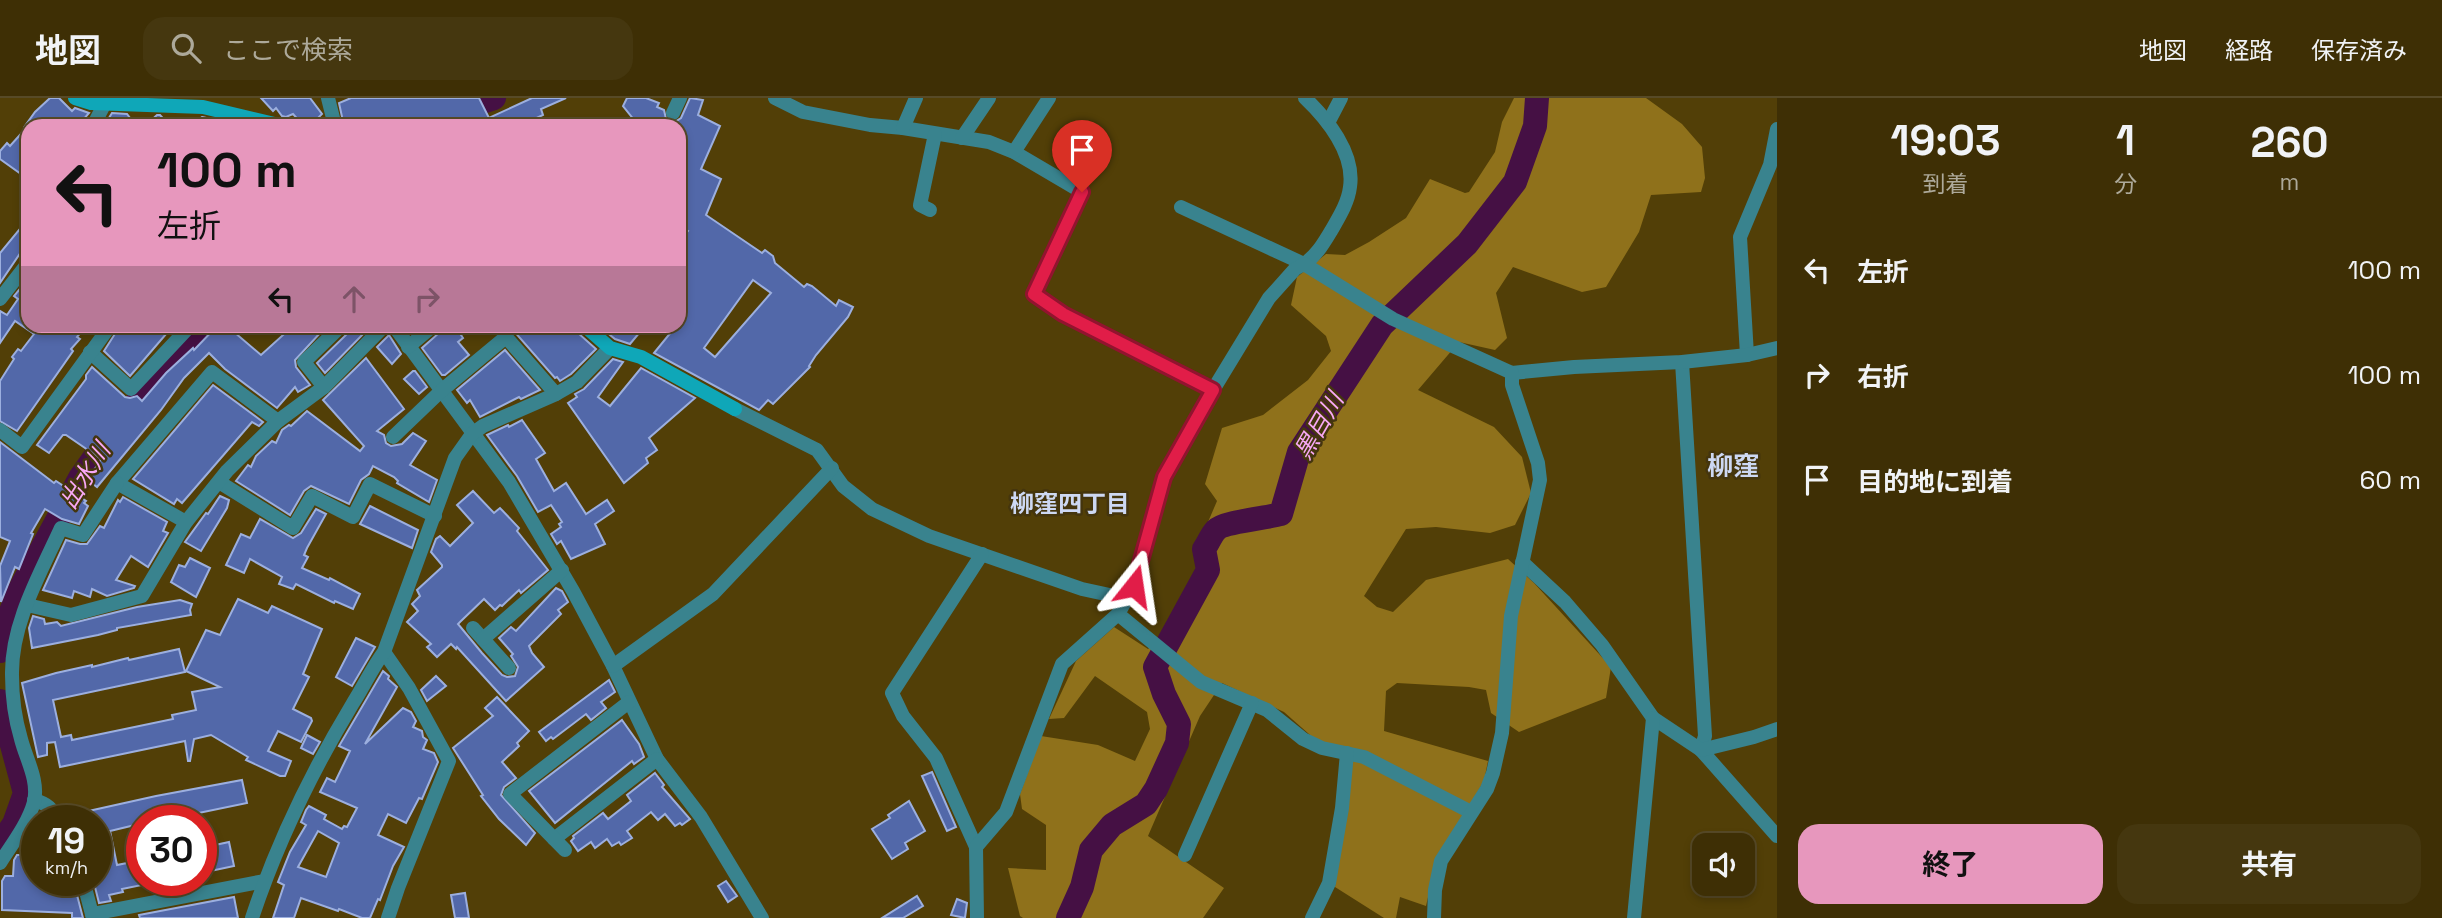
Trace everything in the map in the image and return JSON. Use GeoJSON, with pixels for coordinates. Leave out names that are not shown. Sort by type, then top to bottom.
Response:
{"type":"FeatureCollection","features":[{"type":"Feature","properties":{"kind":"main road"},"geometry":{"type":"LineString","coordinates":[[75,98],[91,103],[156,101],[204,107],[254,119]]}},
{"type":"Feature","properties":{"kind":"main road"},"geometry":{"type":"LineString","coordinates":[[593,333],[610,348],[641,357],[735,409]]}},
{"type":"Feature","properties":{"kind":"street"},"geometry":{"type":"LineString","coordinates":[[673,113],[680,98]]}},
{"type":"Feature","properties":{"kind":"street"},"geometry":{"type":"LineString","coordinates":[[903,128],[916,98]]}},
{"type":"Feature","properties":{"kind":"street"},"geometry":{"type":"LineString","coordinates":[[962,138],[989,98]]}},
{"type":"Feature","properties":{"kind":"street"},"geometry":{"type":"LineString","coordinates":[[1014,152],[1049,98]]}},
{"type":"Feature","properties":{"kind":"street"},"geometry":{"type":"LineString","coordinates":[[976,847],[1006,812],[1062,664],[1118,614],[1128,599],[1164,477],[1213,390],[1269,298],[1295,269],[1315,257],[1344,208],[1351,185],[1346,154],[1328,123],[1305,98]]}},
{"type":"Feature","properties":{"kind":"street"},"geometry":{"type":"LineString","coordinates":[[1328,123],[1341,98]]}},
{"type":"Feature","properties":{"kind":"street"},"geometry":{"type":"LineString","coordinates":[[330,99],[334,119]]}},
{"type":"Feature","properties":{"kind":"street"},"geometry":{"type":"LineString","coordinates":[[781,99],[803,112],[870,125],[989,142],[1014,152],[1082,192],[1034,294],[1063,314],[1213,390]]}},
{"type":"Feature","properties":{"kind":"street"},"geometry":{"type":"LineString","coordinates":[[97,119],[105,103]]}},
{"type":"Feature","properties":{"kind":"street"},"geometry":{"type":"LineString","coordinates":[[1747,355],[1740,237],[1770,165],[1777,130]]}},
{"type":"Feature","properties":{"kind":"street"},"geometry":{"type":"LineString","coordinates":[[930,210],[920,205],[935,134]]}},
{"type":"Feature","properties":{"kind":"street"},"geometry":{"type":"LineString","coordinates":[[1181,207],[1304,264],[1389,316],[1512,373],[1682,362],[1747,355],[1777,348]]}},
{"type":"Feature","properties":{"kind":"street"},"geometry":{"type":"LineString","coordinates":[[0,299],[21,272]]}},
{"type":"Feature","properties":{"kind":"street"},"geometry":{"type":"LineString","coordinates":[[0,430],[22,447],[105,333]]}},
{"type":"Feature","properties":{"kind":"street"},"geometry":{"type":"LineString","coordinates":[[90,352],[131,389],[183,333]]}},
{"type":"Feature","properties":{"kind":"street"},"geometry":{"type":"LineString","coordinates":[[324,387],[304,362],[334,333]]}},
{"type":"Feature","properties":{"kind":"street"},"geometry":{"type":"LineString","coordinates":[[27,605],[71,615],[142,596],[186,522],[227,471],[278,421],[324,387],[377,333]]}},
{"type":"Feature","properties":{"kind":"street"},"geometry":{"type":"LineString","coordinates":[[399,333],[509,482],[562,570],[613,666],[657,759],[701,817],[762,918]]}},
{"type":"Feature","properties":{"kind":"street"},"geometry":{"type":"LineString","coordinates":[[408,347],[425,333]]}},
{"type":"Feature","properties":{"kind":"street"},"geometry":{"type":"LineString","coordinates":[[393,437],[441,391],[506,337],[556,394]]}},
{"type":"Feature","properties":{"kind":"street"},"geometry":{"type":"LineString","coordinates":[[252,918],[264,881],[318,761],[384,652],[455,458],[472,434],[482,426],[577,382],[610,348]]}},
{"type":"Feature","properties":{"kind":"street"},"geometry":{"type":"LineString","coordinates":[[1682,362],[1705,736],[1701,750]]}},
{"type":"Feature","properties":{"kind":"street"},"geometry":{"type":"LineString","coordinates":[[0,863],[23,826],[34,800],[31,769],[14,706],[13,652],[27,605],[61,528],[83,535],[117,483],[212,372],[278,421]]}},
{"type":"Feature","properties":{"kind":"street"},"geometry":{"type":"LineString","coordinates":[[1433,918],[1441,861],[1487,789],[1493,774],[1502,733],[1511,617],[1540,480],[1538,463],[1512,385],[1512,373]]}},
{"type":"Feature","properties":{"kind":"street"},"geometry":{"type":"LineString","coordinates":[[735,409],[817,450],[843,486],[872,509],[929,536],[1082,589],[1128,599]]}},
{"type":"Feature","properties":{"kind":"street"},"geometry":{"type":"LineString","coordinates":[[613,666],[713,594],[832,468]]}},
{"type":"Feature","properties":{"kind":"street"},"geometry":{"type":"LineString","coordinates":[[219,482],[293,528],[312,496],[353,517],[370,484],[435,516]]}},
{"type":"Feature","properties":{"kind":"street"},"geometry":{"type":"LineString","coordinates":[[117,483],[186,522]]}},
{"type":"Feature","properties":{"kind":"street"},"geometry":{"type":"LineString","coordinates":[[977,918],[976,847],[936,758],[903,716],[892,693],[982,554]]}},
{"type":"Feature","properties":{"kind":"street"},"geometry":{"type":"LineString","coordinates":[[1522,562],[1565,602],[1602,645],[1653,718],[1701,750],[1777,836]]}},
{"type":"Feature","properties":{"kind":"street"},"geometry":{"type":"LineString","coordinates":[[509,668],[478,634],[519,598],[562,570]]}},
{"type":"Feature","properties":{"kind":"street"},"geometry":{"type":"LineString","coordinates":[[1118,614],[1201,682],[1267,710],[1303,739],[1322,748],[1364,757],[1471,812]]}},
{"type":"Feature","properties":{"kind":"street"},"geometry":{"type":"LineString","coordinates":[[384,652],[409,688],[449,761],[388,918]]}},
{"type":"Feature","properties":{"kind":"street"},"geometry":{"type":"LineString","coordinates":[[565,850],[510,794],[629,702]]}},
{"type":"Feature","properties":{"kind":"street"},"geometry":{"type":"LineString","coordinates":[[1185,855],[1252,703]]}},
{"type":"Feature","properties":{"kind":"street"},"geometry":{"type":"LineString","coordinates":[[1634,918],[1653,718]]}},
{"type":"Feature","properties":{"kind":"street"},"geometry":{"type":"LineString","coordinates":[[1701,750],[1777,729]]}},
{"type":"Feature","properties":{"kind":"street"},"geometry":{"type":"LineString","coordinates":[[1312,918],[1329,883],[1342,808],[1347,753]]}},
{"type":"Feature","properties":{"kind":"street"},"geometry":{"type":"LineString","coordinates":[[554,839],[657,759]]}},
{"type":"Feature","properties":{"kind":"street"},"geometry":{"type":"LineString","coordinates":[[34,800],[47,805]]}},
{"type":"Feature","properties":{"kind":"street"},"geometry":{"type":"LineString","coordinates":[[87,896],[92,916],[264,881]]}},
{"type":"Feature","properties":{"kind":"shaded area"},"geometry":{"type":"Polygon","coordinates":[[[1514,98],[1646,98],[1682,124],[1702,147],[1705,178],[1701,192],[1651,195],[1639,232],[1606,287],[1582,292],[1513,267],[1496,293],[1507,338],[1495,350],[1459,342],[1418,390],[1494,427],[1522,457],[1531,493],[1515,525],[1490,533],[1436,527],[1406,529],[1364,596],[1377,607],[1393,612],[1426,580],[1508,559],[1534,583],[1611,667],[1606,698],[1519,732],[1491,713],[1486,690],[1397,683],[1386,691],[1384,731],[1488,761],[1484,781],[1436,862],[1426,906],[1400,897],[1396,918],[1384,918],[1335,887],[1352,749],[1318,742],[1284,712],[1222,683],[1200,716],[1148,836],[1224,888],[1203,918],[1023,918],[1020,916],[1008,868],[1046,870],[1046,825],[1022,809],[1020,794],[1041,736],[1098,745],[1135,761],[1150,729],[1147,712],[1095,676],[1064,718],[1049,719],[1076,661],[1114,627],[1148,649],[1159,640],[1201,571],[1202,536],[1217,501],[1205,484],[1222,428],[1263,415],[1308,380],[1331,351],[1326,336],[1291,305],[1297,277],[1326,254],[1345,255],[1406,218],[1430,179],[1465,193],[1469,192],[1495,152],[1502,122],[1514,98]]]}},
{"type":"Feature","properties":{"kind":"building"},"geometry":{"type":"Polygon","coordinates":[[[50,98],[59,98],[72,111],[75,108],[89,113],[84,119],[30,119],[50,98]]]}},
{"type":"Feature","properties":{"kind":"building"},"geometry":{"type":"Polygon","coordinates":[[[261,98],[310,98],[322,114],[317,119],[298,119],[293,114],[282,116],[276,108],[273,111],[261,98]]]}},
{"type":"Feature","properties":{"kind":"building"},"geometry":{"type":"Polygon","coordinates":[[[351,98],[479,98],[489,118],[532,98],[566,98],[541,109],[543,115],[534,119],[342,119],[339,103],[351,98]]]}},
{"type":"Feature","properties":{"kind":"building"},"geometry":{"type":"Polygon","coordinates":[[[627,98],[646,98],[659,103],[657,107],[664,110],[666,119],[633,119],[623,106],[627,98]]]}},
{"type":"Feature","properties":{"kind":"building"},"geometry":{"type":"Polygon","coordinates":[[[690,98],[703,100],[698,115],[720,126],[701,169],[721,179],[706,215],[762,253],[765,250],[773,256],[775,263],[804,287],[807,284],[812,286],[836,306],[839,300],[853,307],[848,317],[816,355],[810,367],[773,404],[768,400],[759,410],[654,353],[670,333],[686,333],[686,119],[679,119],[690,98]],[[753,280],[704,348],[715,357],[771,293],[753,280]]]}},
{"type":"Feature","properties":{"kind":"building"},"geometry":{"type":"Polygon","coordinates":[[[112,113],[127,114],[131,119],[108,119],[112,113]]]}},
{"type":"Feature","properties":{"kind":"building"},"geometry":{"type":"Polygon","coordinates":[[[21,134],[21,174],[0,159],[0,151],[7,143],[10,146],[21,134]]]}},
{"type":"Feature","properties":{"kind":"building"},"geometry":{"type":"Polygon","coordinates":[[[21,228],[21,252],[0,283],[0,253],[21,228]]]}},
{"type":"Feature","properties":{"kind":"building"},"geometry":{"type":"Polygon","coordinates":[[[21,287],[21,325],[15,321],[0,343],[0,311],[7,315],[18,299],[14,296],[21,287]]]}},
{"type":"Feature","properties":{"kind":"building"},"geometry":{"type":"Polygon","coordinates":[[[80,333],[77,337],[80,339],[71,349],[73,351],[17,431],[0,421],[0,381],[14,359],[12,357],[18,349],[21,351],[34,334],[80,333]]]}},
{"type":"Feature","properties":{"kind":"building"},"geometry":{"type":"Polygon","coordinates":[[[116,333],[167,333],[130,376],[104,351],[116,333]]]}},
{"type":"Feature","properties":{"kind":"building"},"geometry":{"type":"Polygon","coordinates":[[[210,333],[235,333],[261,355],[285,333],[320,333],[295,360],[296,367],[310,385],[298,392],[295,387],[277,408],[225,369],[209,353],[184,378],[97,487],[88,480],[101,459],[66,435],[63,435],[49,453],[37,445],[92,367],[125,397],[137,396],[142,401],[166,373],[193,348],[194,350],[210,333]]]}},
{"type":"Feature","properties":{"kind":"building"},"geometry":{"type":"Polygon","coordinates":[[[348,333],[364,333],[325,373],[317,363],[348,333]]]}},
{"type":"Feature","properties":{"kind":"building"},"geometry":{"type":"Polygon","coordinates":[[[439,333],[464,333],[458,342],[469,355],[442,375],[422,348],[439,333]]]}},
{"type":"Feature","properties":{"kind":"building"},"geometry":{"type":"Polygon","coordinates":[[[516,333],[578,333],[596,349],[571,374],[560,381],[516,333]]]}},
{"type":"Feature","properties":{"kind":"building"},"geometry":{"type":"Polygon","coordinates":[[[608,333],[639,333],[630,344],[615,339],[608,333]]]}},
{"type":"Feature","properties":{"kind":"building"},"geometry":{"type":"Polygon","coordinates":[[[389,335],[401,354],[392,364],[377,347],[389,335]]]}},
{"type":"Feature","properties":{"kind":"building"},"geometry":{"type":"Polygon","coordinates":[[[505,350],[540,390],[521,399],[519,397],[480,417],[470,400],[467,403],[457,390],[505,350]]]}},
{"type":"Feature","properties":{"kind":"building"},"geometry":{"type":"Polygon","coordinates":[[[366,358],[404,409],[377,431],[384,435],[386,443],[391,446],[402,444],[413,433],[426,441],[410,465],[437,480],[429,502],[397,483],[394,477],[373,466],[369,474],[361,480],[349,504],[311,486],[304,491],[290,515],[236,481],[248,465],[251,467],[256,456],[272,441],[276,443],[282,430],[291,426],[307,411],[360,451],[364,446],[323,400],[366,358]]]}},
{"type":"Feature","properties":{"kind":"building"},"geometry":{"type":"Polygon","coordinates":[[[613,359],[623,362],[598,397],[610,406],[641,368],[695,398],[649,438],[657,450],[646,458],[648,463],[624,483],[568,403],[613,359]]]}},
{"type":"Feature","properties":{"kind":"building"},"geometry":{"type":"Polygon","coordinates":[[[413,371],[427,387],[419,394],[404,379],[413,371]]]}},
{"type":"Feature","properties":{"kind":"building"},"geometry":{"type":"Polygon","coordinates":[[[213,385],[263,422],[259,426],[252,422],[182,503],[177,499],[174,504],[133,479],[213,385]]]}},
{"type":"Feature","properties":{"kind":"building"},"geometry":{"type":"Polygon","coordinates":[[[522,420],[545,453],[536,459],[554,491],[566,483],[586,514],[607,500],[614,511],[595,524],[605,544],[571,559],[561,541],[557,544],[551,534],[561,527],[559,524],[562,522],[551,505],[538,512],[517,476],[487,435],[522,420]]]}},
{"type":"Feature","properties":{"kind":"building"},"geometry":{"type":"Polygon","coordinates":[[[0,442],[54,483],[56,481],[86,501],[84,503],[88,506],[79,524],[62,519],[45,509],[31,533],[33,534],[19,569],[15,567],[1,602],[0,566],[10,541],[0,537],[0,442]]]}},
{"type":"Feature","properties":{"kind":"building"},"geometry":{"type":"Polygon","coordinates":[[[473,491],[494,513],[500,508],[519,528],[517,531],[548,570],[495,610],[484,599],[458,624],[482,653],[502,675],[515,676],[518,667],[511,656],[513,654],[499,638],[511,627],[516,631],[556,588],[562,591],[568,602],[558,610],[561,614],[529,646],[544,667],[506,701],[457,647],[456,649],[451,644],[437,657],[427,647],[431,644],[407,622],[418,611],[412,604],[420,596],[417,590],[442,567],[431,552],[436,539],[440,536],[450,546],[473,523],[457,505],[473,491]]]}},
{"type":"Feature","properties":{"kind":"building"},"geometry":{"type":"Polygon","coordinates":[[[220,496],[229,500],[227,508],[201,551],[185,542],[220,496]]]}},
{"type":"Feature","properties":{"kind":"building"},"geometry":{"type":"Polygon","coordinates":[[[123,497],[167,522],[163,531],[168,533],[148,567],[131,556],[116,580],[135,586],[134,588],[107,596],[92,589],[90,597],[74,591],[72,598],[43,590],[66,540],[87,544],[100,526],[104,528],[118,500],[120,502],[123,497]]]}},
{"type":"Feature","properties":{"kind":"building"},"geometry":{"type":"Polygon","coordinates":[[[370,506],[418,530],[412,548],[360,524],[370,506]]]}},
{"type":"Feature","properties":{"kind":"building"},"geometry":{"type":"Polygon","coordinates":[[[316,509],[326,514],[307,548],[304,555],[308,557],[302,568],[329,580],[330,578],[360,594],[353,609],[335,601],[334,603],[296,584],[293,589],[279,584],[282,577],[250,559],[244,573],[226,565],[241,534],[250,538],[260,519],[293,538],[301,533],[316,509]]]}},
{"type":"Feature","properties":{"kind":"building"},"geometry":{"type":"Polygon","coordinates":[[[190,558],[210,568],[196,597],[171,582],[179,565],[185,567],[190,558]]]}},
{"type":"Feature","properties":{"kind":"building"},"geometry":{"type":"Polygon","coordinates":[[[238,599],[268,613],[272,606],[322,629],[303,674],[309,677],[293,709],[312,721],[301,742],[278,731],[268,751],[291,761],[285,776],[246,760],[248,757],[211,735],[194,739],[190,761],[185,741],[60,767],[55,742],[47,743],[47,755],[38,757],[22,683],[92,665],[179,649],[185,672],[53,700],[61,737],[71,735],[72,740],[173,719],[172,715],[196,710],[192,692],[220,687],[186,671],[206,630],[220,635],[238,599]]]}},
{"type":"Feature","properties":{"kind":"building"},"geometry":{"type":"Polygon","coordinates":[[[180,600],[192,604],[191,615],[117,628],[98,635],[32,648],[29,628],[33,616],[44,619],[45,624],[57,622],[61,626],[137,607],[180,600]]]}},
{"type":"Feature","properties":{"kind":"building"},"geometry":{"type":"Polygon","coordinates":[[[356,638],[375,647],[352,686],[336,677],[356,638]]]}},
{"type":"Feature","properties":{"kind":"building"},"geometry":{"type":"Polygon","coordinates":[[[383,671],[397,687],[365,744],[403,708],[411,712],[416,721],[413,727],[422,731],[427,740],[423,749],[434,753],[438,762],[422,799],[419,798],[406,823],[388,814],[378,835],[404,847],[370,918],[362,918],[301,898],[294,918],[273,918],[284,885],[278,882],[290,852],[306,825],[301,822],[309,806],[326,815],[324,819],[342,829],[347,827],[357,808],[320,792],[327,778],[335,782],[350,751],[339,746],[383,671]],[[318,831],[298,867],[326,877],[339,843],[318,831]]]}},
{"type":"Feature","properties":{"kind":"building"},"geometry":{"type":"Polygon","coordinates":[[[436,676],[446,686],[427,701],[421,690],[436,676]]]}},
{"type":"Feature","properties":{"kind":"building"},"geometry":{"type":"Polygon","coordinates":[[[609,680],[615,692],[601,702],[606,708],[591,720],[586,714],[553,739],[551,737],[546,741],[539,732],[609,680]]]}},
{"type":"Feature","properties":{"kind":"building"},"geometry":{"type":"Polygon","coordinates":[[[497,697],[529,731],[517,743],[519,746],[502,762],[516,778],[504,787],[501,795],[535,833],[526,845],[499,819],[481,796],[483,795],[453,748],[493,716],[485,708],[497,697]]]}},
{"type":"Feature","properties":{"kind":"building"},"geometry":{"type":"Polygon","coordinates":[[[622,720],[639,744],[644,757],[634,764],[632,761],[555,823],[529,791],[622,720]]]}},
{"type":"Feature","properties":{"kind":"building"},"geometry":{"type":"Polygon","coordinates":[[[307,735],[320,742],[313,754],[301,748],[307,735]]]}},
{"type":"Feature","properties":{"kind":"building"},"geometry":{"type":"Polygon","coordinates":[[[932,772],[956,827],[947,831],[922,776],[932,772]]]}},
{"type":"Feature","properties":{"kind":"building"},"geometry":{"type":"Polygon","coordinates":[[[655,773],[664,785],[662,787],[690,819],[675,826],[665,814],[658,820],[651,812],[627,831],[632,838],[621,845],[619,842],[612,846],[607,839],[595,848],[591,842],[578,851],[571,841],[573,836],[603,813],[608,819],[631,801],[627,795],[655,773]]]}},
{"type":"Feature","properties":{"kind":"building"},"geometry":{"type":"Polygon","coordinates":[[[242,780],[247,803],[217,809],[217,805],[126,805],[126,827],[112,831],[112,806],[242,780]]]}},
{"type":"Feature","properties":{"kind":"building"},"geometry":{"type":"Polygon","coordinates":[[[909,801],[925,831],[905,843],[908,849],[892,859],[872,829],[909,801]]]}},
{"type":"Feature","properties":{"kind":"building"},"geometry":{"type":"Polygon","coordinates":[[[112,841],[117,865],[126,863],[126,888],[122,889],[123,892],[112,894],[112,841]]]}},
{"type":"Feature","properties":{"kind":"building"},"geometry":{"type":"Polygon","coordinates":[[[229,842],[234,866],[217,870],[217,845],[229,842]]]}},
{"type":"Feature","properties":{"kind":"building"},"geometry":{"type":"Polygon","coordinates":[[[17,855],[21,855],[21,896],[77,896],[83,918],[72,918],[72,913],[2,910],[2,881],[5,876],[13,876],[17,855]]]}},
{"type":"Feature","properties":{"kind":"building"},"geometry":{"type":"Polygon","coordinates":[[[726,881],[737,896],[728,902],[718,886],[726,881]]]}},
{"type":"Feature","properties":{"kind":"building"},"geometry":{"type":"Polygon","coordinates":[[[465,893],[469,918],[455,918],[451,895],[465,893]]]}},
{"type":"Feature","properties":{"kind":"building"},"geometry":{"type":"Polygon","coordinates":[[[97,896],[109,896],[111,901],[99,903],[97,896]]]}},
{"type":"Feature","properties":{"kind":"building"},"geometry":{"type":"Polygon","coordinates":[[[917,896],[923,906],[903,918],[882,918],[917,896]]]}},
{"type":"Feature","properties":{"kind":"building"},"geometry":{"type":"Polygon","coordinates":[[[234,897],[238,918],[140,918],[139,915],[234,897]]]}},
{"type":"Feature","properties":{"kind":"building"},"geometry":{"type":"Polygon","coordinates":[[[957,899],[967,903],[965,918],[951,915],[957,899]]]}},
{"type":"Feature","properties":{"kind":"waterway","name":"出水川"},"geometry":{"type":"LineString","coordinates":[[433,119],[494,98]]}},
{"type":"Feature","properties":{"kind":"waterway","name":"黒目川"},"geometry":{"type":"LineString","coordinates":[[1068,918],[1082,887],[1091,850],[1112,825],[1146,804],[1156,789],[1177,743],[1179,724],[1164,694],[1155,667],[1208,570],[1204,549],[1220,527],[1281,514],[1299,452],[1382,325],[1467,244],[1515,182],[1535,126],[1537,98]]}},
{"type":"Feature","properties":{"kind":"waterway","name":"出水川"},"geometry":{"type":"LineString","coordinates":[[0,651],[18,593],[80,478],[121,420],[201,333]]}},
{"type":"Feature","properties":{"kind":"waterway","name":"出水川"},"geometry":{"type":"LineString","coordinates":[[0,701],[25,793],[14,824],[0,844]]}},
{"type":"Feature","properties":{"kind":"district","name":"柳窪"},"geometry":{"type":"Point","coordinates":[1733,466]}},
{"type":"Feature","properties":{"kind":"district","name":"柳窪四丁目"},"geometry":{"type":"Point","coordinates":[1070,504]}},
{"type":"Feature","properties":{"kind":"route"},"geometry":{"type":"LineString","coordinates":[[1082,192],[1034,294],[1063,314],[1213,390],[1164,477],[1134,586]]}}]}
